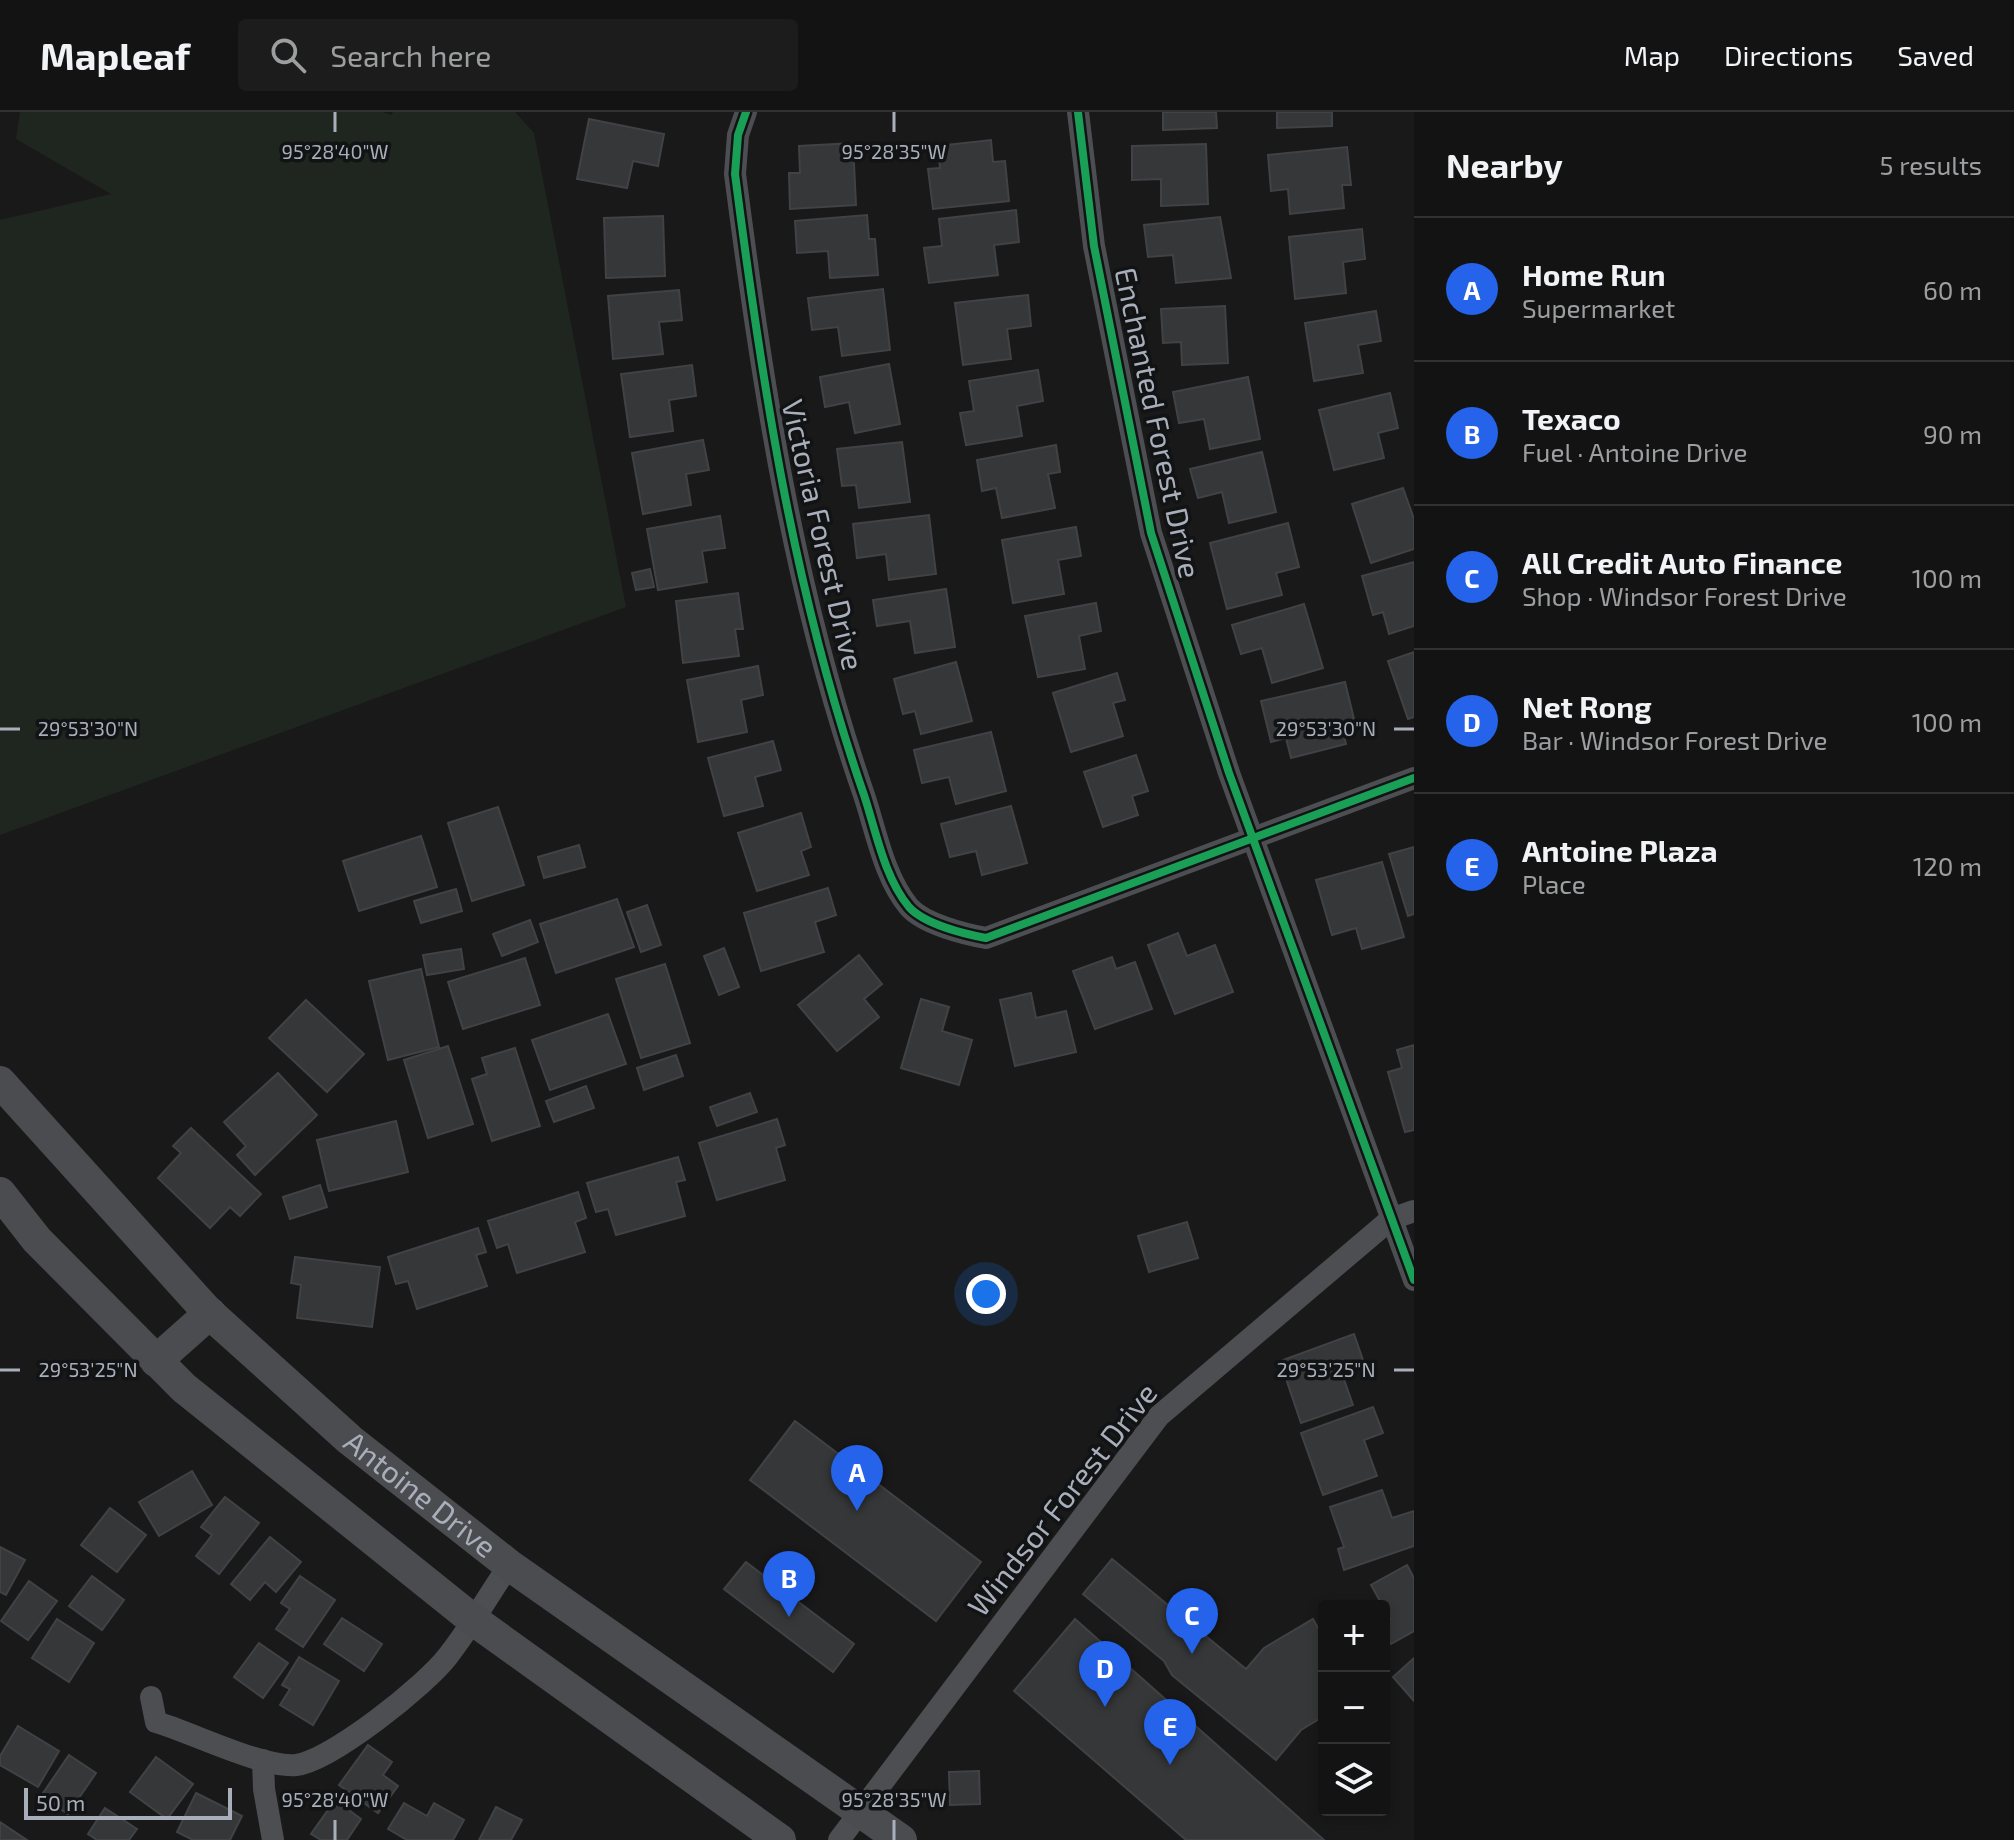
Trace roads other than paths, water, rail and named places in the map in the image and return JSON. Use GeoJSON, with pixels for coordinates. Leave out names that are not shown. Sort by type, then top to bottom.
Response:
{"type":"FeatureCollection","features":[{"type":"Feature","properties":{"kind":"main road","name":"Antoine Drive"},"geometry":{"type":"LineString","coordinates":[[0,1082],[210,1313],[350,1440],[509,1565],[901,1840]]}},
{"type":"Feature","properties":{"kind":"main road"},"geometry":{"type":"LineString","coordinates":[[0,1193],[37,1240],[184,1388],[472,1619],[780,1840]]}},
{"type":"Feature","properties":{"kind":"main road"},"geometry":{"type":"LineString","coordinates":[[156,1361],[210,1313]]}},
{"type":"Feature","properties":{"kind":"street","name":"Victoria Forest Drive"},"geometry":{"type":"LineString","coordinates":[[746,112],[738,135],[735,174],[774,448],[805,589],[849,753],[892,876],[910,909],[954,932],[986,938],[1253,837]]}},
{"type":"Feature","properties":{"kind":"street","name":"Enchanted Forest Drive"},"geometry":{"type":"LineString","coordinates":[[1078,112],[1094,246],[1148,520],[1186,647],[1414,1280]]}},
{"type":"Feature","properties":{"kind":"street"},"geometry":{"type":"LineString","coordinates":[[1253,837],[1414,778]]}},
{"type":"Feature","properties":{"kind":"street","name":"Windsor Forest Drive"},"geometry":{"type":"LineString","coordinates":[[839,1840],[1159,1416],[1391,1219],[1414,1211]]}},
{"type":"Feature","properties":{"kind":"street"},"geometry":{"type":"LineString","coordinates":[[151,1697],[156,1722],[263,1760],[295,1765],[317,1760],[337,1749],[446,1659],[509,1565]]}},
{"type":"Feature","properties":{"kind":"street"},"geometry":{"type":"LineString","coordinates":[[263,1760],[264,1789],[273,1840]]}},
{"type":"Feature","properties":{"kind":"place","name":"Home Run"},"geometry":{"type":"Point","coordinates":[857,1511]}},
{"type":"Feature","properties":{"kind":"place","name":"Texaco"},"geometry":{"type":"Point","coordinates":[789,1617]}},
{"type":"Feature","properties":{"kind":"place","name":"All Credit Auto Finance"},"geometry":{"type":"Point","coordinates":[1192,1654]}},
{"type":"Feature","properties":{"kind":"place","name":"Net Rong"},"geometry":{"type":"Point","coordinates":[1105,1707]}},
{"type":"Feature","properties":{"kind":"place","name":"Antoine Plaza"},"geometry":{"type":"Point","coordinates":[1170,1765]}}]}
